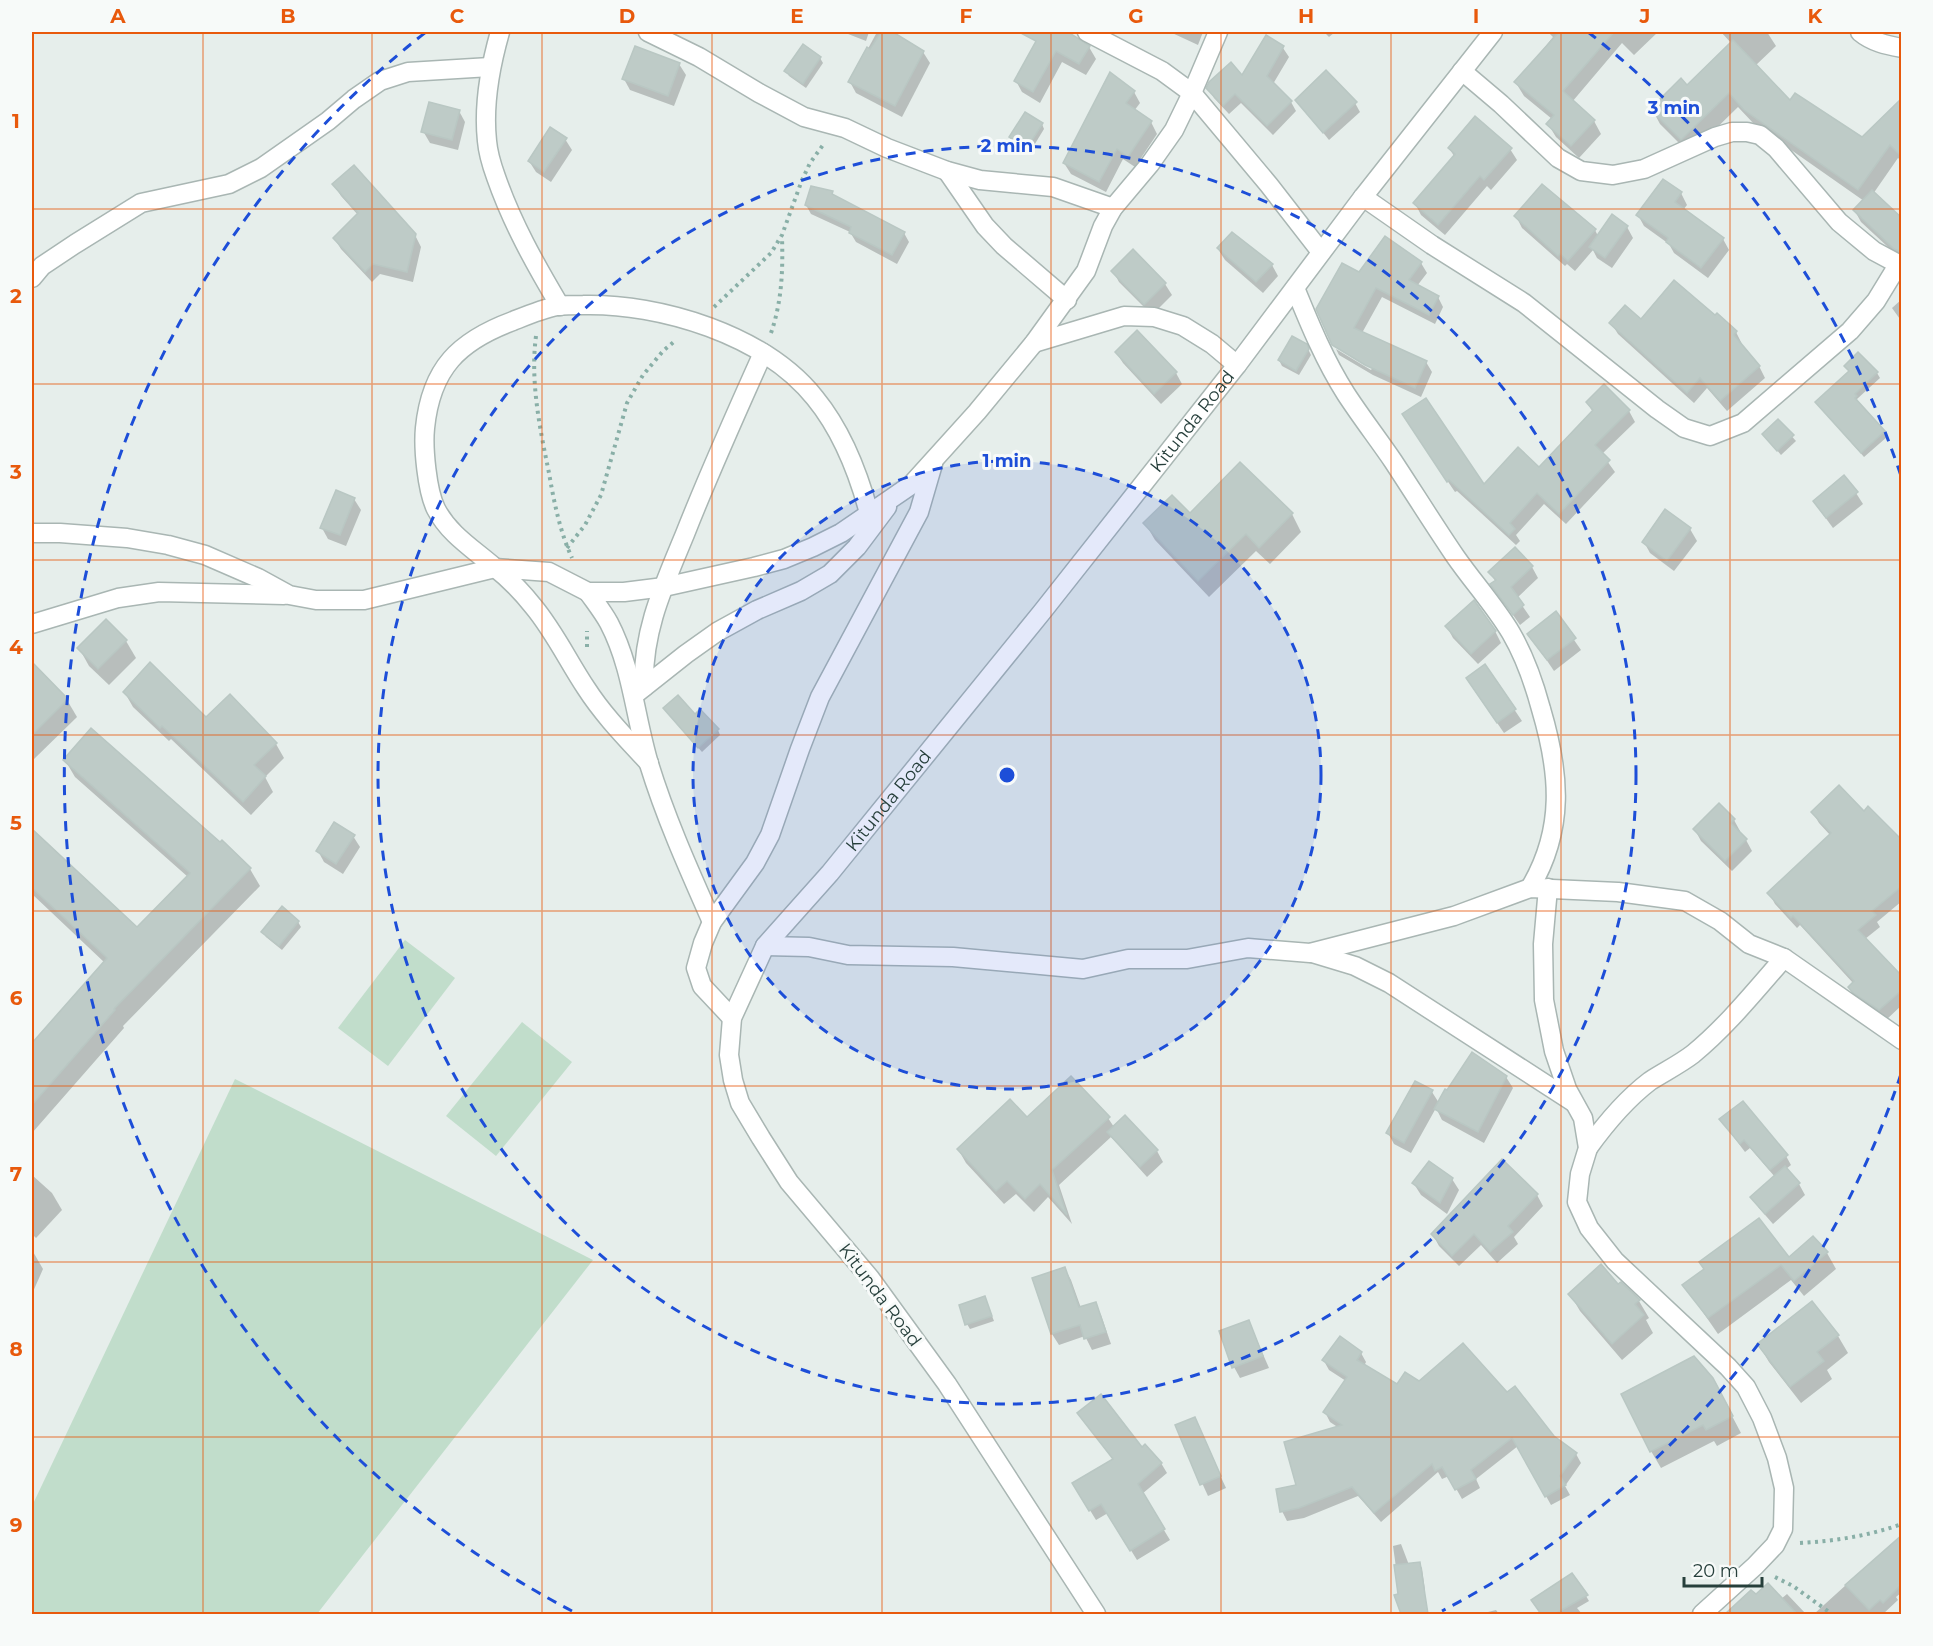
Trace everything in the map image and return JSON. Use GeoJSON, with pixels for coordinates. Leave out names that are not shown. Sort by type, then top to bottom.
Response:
{"type":"FeatureCollection","features":[{"type":"Feature","properties":{"kind":"street"},"geometry":{"type":"LineString","coordinates":[[500,32],[490,67],[486,117],[487,143],[505,205],[520,238],[560,306]]}},
{"type":"Feature","properties":{"kind":"street"},"geometry":{"type":"LineString","coordinates":[[648,32],[699,57],[804,117],[845,128],[887,148],[947,171],[980,180],[1053,187],[1113,208]]}},
{"type":"Feature","properties":{"kind":"street"},"geometry":{"type":"LineString","coordinates":[[1087,32],[1162,71],[1192,93],[1269,185],[1321,252]]}},
{"type":"Feature","properties":{"kind":"street"},"geometry":{"type":"LineString","coordinates":[[32,624],[118,598],[159,592],[289,595],[316,600],[364,600],[495,568],[549,572],[588,592],[605,593],[664,587],[784,559],[813,547],[841,533],[911,485],[1034,342],[1086,271],[1103,226],[1113,208],[1150,164],[1174,130],[1218,32]]}},
{"type":"Feature","properties":{"kind":"street","name":"Kitunda Road"},"geometry":{"type":"LineString","coordinates":[[1096,1614],[947,1384],[870,1278],[789,1182],[740,1104],[729,1055],[732,1018],[765,946],[830,873],[958,718],[1238,365],[1363,197],[1493,32]]}},
{"type":"Feature","properties":{"kind":"street"},"geometry":{"type":"LineString","coordinates":[[1860,32],[1877,42],[1902,48]]}},
{"type":"Feature","properties":{"kind":"street"},"geometry":{"type":"LineString","coordinates":[[32,278],[42,266],[141,203],[229,184],[261,168],[380,81],[408,72],[490,67]]}},
{"type":"Feature","properties":{"kind":"street"},"geometry":{"type":"LineString","coordinates":[[1363,197],[1524,303],[1684,428],[1710,436],[1743,423],[1850,331],[1876,301],[1900,265],[1874,251],[1839,222],[1776,148],[1760,135],[1732,132],[1715,136],[1644,170],[1613,175],[1581,171],[1558,158],[1462,71]]}},
{"type":"Feature","properties":{"kind":"street"},"geometry":{"type":"LineString","coordinates":[[947,171],[985,226],[1004,246],[1066,300]]}},
{"type":"Feature","properties":{"kind":"street"},"geometry":{"type":"LineString","coordinates":[[1295,288],[1312,331],[1346,394],[1394,462],[1455,556],[1511,633],[1531,674],[1552,744],[1557,806],[1539,888],[1544,1000],[1554,1051],[1567,1089],[1583,1118],[1588,1148]]}},
{"type":"Feature","properties":{"kind":"street"},"geometry":{"type":"LineString","coordinates":[[649,763],[612,723],[587,690],[533,606],[495,568],[455,536],[435,507],[427,473],[424,440],[427,407],[439,377],[457,352],[474,338],[540,311],[560,306],[629,307],[697,323],[763,353],[815,397],[842,439],[860,480],[868,513]]}},
{"type":"Feature","properties":{"kind":"street"},"geometry":{"type":"LineString","coordinates":[[1034,342],[1124,316],[1154,317],[1183,326],[1212,344],[1238,365]]}},
{"type":"Feature","properties":{"kind":"street"},"geometry":{"type":"LineString","coordinates":[[639,691],[652,618],[695,508],[763,353]]}},
{"type":"Feature","properties":{"kind":"street"},"geometry":{"type":"LineString","coordinates":[[732,1018],[702,986],[696,968],[703,944],[712,922],[755,863],[770,835],[820,697],[919,512],[934,459]]}},
{"type":"Feature","properties":{"kind":"street"},"geometry":{"type":"LineString","coordinates":[[639,691],[717,632],[757,610],[801,591],[830,574],[857,547],[893,498]]}},
{"type":"Feature","properties":{"kind":"street"},"geometry":{"type":"LineString","coordinates":[[32,533],[127,538],[168,545],[205,555],[258,578],[289,595]]}},
{"type":"Feature","properties":{"kind":"street"},"geometry":{"type":"LineString","coordinates":[[588,592],[608,622],[639,691],[649,763],[670,825],[712,922]]}},
{"type":"Feature","properties":{"kind":"street"},"geometry":{"type":"LineString","coordinates":[[1310,953],[1454,916],[1539,888],[1618,892],[1685,901],[1720,921],[1749,944],[1785,958],[1902,1040]]}},
{"type":"Feature","properties":{"kind":"street"},"geometry":{"type":"LineString","coordinates":[[765,946],[809,947],[848,955],[953,957],[1083,969],[1128,959],[1186,958],[1248,948],[1310,953],[1355,966],[1389,983],[1575,1103]]}},
{"type":"Feature","properties":{"kind":"street"},"geometry":{"type":"LineString","coordinates":[[1702,1614],[1755,1566],[1775,1545],[1783,1529],[1784,1488],[1778,1458],[1762,1418],[1746,1387],[1728,1367],[1615,1261],[1589,1228],[1577,1202],[1580,1174],[1588,1148],[1609,1118],[1650,1082],[1691,1055],[1713,1035],[1740,1009],[1785,958]]}},
{"type":"Feature","properties":{"kind":"path"},"geometry":{"type":"LineString","coordinates":[[567,548],[585,525],[601,495],[627,402],[643,375],[663,351],[697,323],[771,252],[782,235],[810,163],[823,146],[845,128]]}},
{"type":"Feature","properties":{"kind":"path"},"geometry":{"type":"LineString","coordinates":[[763,353],[776,317],[783,281],[782,235]]}},
{"type":"Feature","properties":{"kind":"path"},"geometry":{"type":"LineString","coordinates":[[540,311],[534,352],[537,414],[554,500],[567,548],[588,592],[587,654]]}},
{"type":"Feature","properties":{"kind":"path"},"geometry":{"type":"LineString","coordinates":[[1775,1545],[1830,1541],[1877,1533],[1902,1524]]}},
{"type":"Feature","properties":{"kind":"path"},"geometry":{"type":"LineString","coordinates":[[1755,1566],[1793,1587],[1832,1614]]}},
{"type":"Feature","properties":{"kind":"green space"},"geometry":{"type":"Polygon","coordinates":[[[405,940],[455,978],[388,1066],[338,1028],[405,940]]]}},
{"type":"Feature","properties":{"kind":"green space"},"geometry":{"type":"Polygon","coordinates":[[[522,1022],[572,1062],[496,1156],[446,1116],[522,1022]]]}},
{"type":"Feature","properties":{"kind":"green space"},"geometry":{"type":"Polygon","coordinates":[[[235,1079],[593,1260],[317,1614],[32,1614],[32,1506],[235,1079]]]}},
{"type":"Feature","properties":{"kind":"building"},"geometry":{"type":"Polygon","coordinates":[[[881,32],[893,32],[924,51],[895,106],[848,82],[867,47],[870,49],[881,32]]]}},
{"type":"Feature","properties":{"kind":"building"},"geometry":{"type":"Polygon","coordinates":[[[1019,32],[1068,32],[1090,46],[1079,64],[1056,51],[1033,92],[1014,81],[1036,41],[1019,32]]]}},
{"type":"Feature","properties":{"kind":"building"},"geometry":{"type":"Polygon","coordinates":[[[1559,32],[1614,32],[1563,91],[1595,120],[1571,146],[1546,124],[1554,115],[1514,82],[1559,32]]]}},
{"type":"Feature","properties":{"kind":"building"},"geometry":{"type":"Polygon","coordinates":[[[1266,35],[1284,46],[1267,76],[1292,101],[1267,126],[1235,94],[1223,106],[1206,88],[1209,82],[1231,62],[1242,75],[1266,35]]]}},
{"type":"Feature","properties":{"kind":"building"},"geometry":{"type":"Polygon","coordinates":[[[1733,40],[1790,100],[1795,93],[1862,137],[1902,98],[1902,157],[1890,145],[1858,190],[1744,110],[1729,93],[1681,140],[1650,109],[1681,78],[1687,85],[1733,40]]]}},
{"type":"Feature","properties":{"kind":"building"},"geometry":{"type":"Polygon","coordinates":[[[803,44],[821,57],[803,84],[784,71],[803,44]]]}},
{"type":"Feature","properties":{"kind":"building"},"geometry":{"type":"Polygon","coordinates":[[[635,46],[680,63],[668,96],[622,79],[635,46]]]}},
{"type":"Feature","properties":{"kind":"building"},"geometry":{"type":"Polygon","coordinates":[[[1326,70],[1357,102],[1323,133],[1295,100],[1326,70]]]}},
{"type":"Feature","properties":{"kind":"building"},"geometry":{"type":"Polygon","coordinates":[[[1110,72],[1135,91],[1126,103],[1152,121],[1128,157],[1117,149],[1099,182],[1063,163],[1110,72]]]}},
{"type":"Feature","properties":{"kind":"building"},"geometry":{"type":"Polygon","coordinates":[[[429,102],[460,110],[452,140],[421,132],[429,102]]]}},
{"type":"Feature","properties":{"kind":"building"},"geometry":{"type":"Polygon","coordinates":[[[1025,112],[1043,123],[1027,148],[1009,137],[1025,112]]]}},
{"type":"Feature","properties":{"kind":"building"},"geometry":{"type":"Polygon","coordinates":[[[1475,116],[1512,148],[1484,180],[1480,176],[1438,225],[1413,203],[1455,154],[1448,148],[1475,116]]]}},
{"type":"Feature","properties":{"kind":"building"},"geometry":{"type":"Polygon","coordinates":[[[550,127],[567,138],[544,172],[528,161],[550,127]]]}},
{"type":"Feature","properties":{"kind":"building"},"geometry":{"type":"Polygon","coordinates":[[[354,165],[416,234],[407,272],[373,264],[365,272],[333,238],[358,213],[332,184],[354,165]]]}},
{"type":"Feature","properties":{"kind":"building"},"geometry":{"type":"Polygon","coordinates":[[[1663,179],[1682,192],[1675,202],[1724,238],[1701,268],[1666,242],[1668,238],[1636,215],[1663,179]]]}},
{"type":"Feature","properties":{"kind":"building"},"geometry":{"type":"Polygon","coordinates":[[[1542,184],[1596,229],[1568,261],[1560,254],[1558,256],[1514,216],[1542,184]]]}},
{"type":"Feature","properties":{"kind":"building"},"geometry":{"type":"Polygon","coordinates":[[[811,186],[833,191],[832,194],[905,232],[892,255],[849,233],[851,227],[805,205],[811,186]]]}},
{"type":"Feature","properties":{"kind":"building"},"geometry":{"type":"Polygon","coordinates":[[[1872,190],[1902,218],[1902,252],[1894,249],[1853,210],[1872,190]]]}},
{"type":"Feature","properties":{"kind":"building"},"geometry":{"type":"Polygon","coordinates":[[[1612,214],[1628,226],[1605,258],[1589,247],[1612,214]]]}},
{"type":"Feature","properties":{"kind":"building"},"geometry":{"type":"Polygon","coordinates":[[[1232,232],[1273,264],[1256,282],[1217,248],[1232,232]]]}},
{"type":"Feature","properties":{"kind":"building"},"geometry":{"type":"Polygon","coordinates":[[[1385,236],[1422,262],[1409,280],[1439,296],[1429,315],[1376,288],[1354,328],[1427,361],[1415,388],[1365,365],[1332,345],[1316,309],[1342,263],[1359,272],[1385,236]]]}},
{"type":"Feature","properties":{"kind":"building"},"geometry":{"type":"Polygon","coordinates":[[[1133,249],[1166,283],[1144,305],[1111,271],[1133,249]]]}},
{"type":"Feature","properties":{"kind":"building"},"geometry":{"type":"Polygon","coordinates":[[[1674,280],[1737,331],[1734,335],[1760,366],[1720,401],[1700,378],[1687,393],[1609,323],[1625,305],[1641,319],[1674,280]]]}},
{"type":"Feature","properties":{"kind":"building"},"geometry":{"type":"Polygon","coordinates":[[[1137,330],[1177,372],[1154,394],[1115,352],[1137,330]]]}},
{"type":"Feature","properties":{"kind":"building"},"geometry":{"type":"Polygon","coordinates":[[[1292,336],[1307,344],[1309,349],[1296,371],[1278,360],[1292,336]]]}},
{"type":"Feature","properties":{"kind":"building"},"geometry":{"type":"Polygon","coordinates":[[[1858,352],[1878,372],[1855,394],[1857,396],[1855,398],[1885,431],[1861,453],[1815,402],[1849,371],[1844,366],[1858,352]]]}},
{"type":"Feature","properties":{"kind":"building"},"geometry":{"type":"Polygon","coordinates":[[[1604,384],[1630,410],[1595,445],[1610,460],[1559,514],[1537,493],[1510,523],[1515,529],[1509,535],[1449,480],[1447,482],[1402,414],[1426,398],[1484,484],[1518,447],[1539,467],[1593,410],[1586,402],[1604,384]]]}},
{"type":"Feature","properties":{"kind":"building"},"geometry":{"type":"Polygon","coordinates":[[[1778,419],[1794,435],[1777,451],[1762,434],[1778,419]]]}},
{"type":"Feature","properties":{"kind":"building"},"geometry":{"type":"Polygon","coordinates":[[[1240,462],[1293,513],[1259,548],[1246,534],[1198,581],[1143,523],[1172,495],[1190,513],[1240,462]]]}},
{"type":"Feature","properties":{"kind":"building"},"geometry":{"type":"Polygon","coordinates":[[[1844,475],[1858,492],[1826,518],[1813,501],[1844,475]]]}},
{"type":"Feature","properties":{"kind":"building"},"geometry":{"type":"Polygon","coordinates":[[[336,490],[355,498],[340,535],[320,528],[336,490]]]}},
{"type":"Feature","properties":{"kind":"building"},"geometry":{"type":"Polygon","coordinates":[[[1665,509],[1691,528],[1667,561],[1642,542],[1665,509]]]}},
{"type":"Feature","properties":{"kind":"building"},"geometry":{"type":"Polygon","coordinates":[[[1515,547],[1533,566],[1511,587],[1524,605],[1513,615],[1490,584],[1496,580],[1488,572],[1515,547]]]}},
{"type":"Feature","properties":{"kind":"building"},"geometry":{"type":"Polygon","coordinates":[[[1474,600],[1496,631],[1471,654],[1445,626],[1474,600]]]}},
{"type":"Feature","properties":{"kind":"building"},"geometry":{"type":"Polygon","coordinates":[[[1556,611],[1576,638],[1547,660],[1527,634],[1556,611]]]}},
{"type":"Feature","properties":{"kind":"building"},"geometry":{"type":"Polygon","coordinates":[[[106,619],[127,640],[98,669],[77,648],[106,619]]]}},
{"type":"Feature","properties":{"kind":"building"},"geometry":{"type":"Polygon","coordinates":[[[32,662],[68,699],[32,735],[32,662]]]}},
{"type":"Feature","properties":{"kind":"building"},"geometry":{"type":"Polygon","coordinates":[[[150,662],[206,717],[230,694],[277,743],[254,765],[266,776],[243,802],[123,692],[150,662]]]}},
{"type":"Feature","properties":{"kind":"building"},"geometry":{"type":"Polygon","coordinates":[[[1485,664],[1516,709],[1497,723],[1466,678],[1485,664]]]}},
{"type":"Feature","properties":{"kind":"building"},"geometry":{"type":"Polygon","coordinates":[[[678,695],[695,714],[700,709],[719,729],[698,748],[663,708],[678,695]]]}},
{"type":"Feature","properties":{"kind":"building"},"geometry":{"type":"Polygon","coordinates":[[[91,728],[220,842],[222,840],[251,868],[114,1009],[32,1105],[32,1043],[107,958],[32,888],[32,829],[137,927],[190,873],[63,760],[91,728]]]}},
{"type":"Feature","properties":{"kind":"building"},"geometry":{"type":"Polygon","coordinates":[[[1839,785],[1864,811],[1868,806],[1902,840],[1902,886],[1872,911],[1876,915],[1858,930],[1902,976],[1902,990],[1879,1010],[1853,993],[1848,987],[1854,981],[1793,916],[1791,918],[1767,893],[1831,833],[1811,812],[1839,785]]]}},
{"type":"Feature","properties":{"kind":"building"},"geometry":{"type":"Polygon","coordinates":[[[1719,803],[1735,819],[1731,823],[1747,839],[1725,861],[1693,829],[1719,803]]]}},
{"type":"Feature","properties":{"kind":"building"},"geometry":{"type":"Polygon","coordinates":[[[334,822],[355,835],[336,864],[316,851],[334,822]]]}},
{"type":"Feature","properties":{"kind":"building"},"geometry":{"type":"Polygon","coordinates":[[[282,906],[299,921],[279,946],[261,932],[282,906]]]}},
{"type":"Feature","properties":{"kind":"building"},"geometry":{"type":"Polygon","coordinates":[[[1472,1052],[1507,1076],[1478,1132],[1434,1109],[1445,1089],[1447,1090],[1472,1052]]]}},
{"type":"Feature","properties":{"kind":"building"},"geometry":{"type":"Polygon","coordinates":[[[1071,1076],[1110,1117],[1052,1170],[1067,1215],[1040,1184],[1025,1199],[1007,1181],[996,1191],[957,1149],[1010,1099],[1027,1117],[1071,1076]]]}},
{"type":"Feature","properties":{"kind":"building"},"geometry":{"type":"Polygon","coordinates":[[[1415,1081],[1433,1090],[1404,1143],[1386,1133],[1415,1081]]]}},
{"type":"Feature","properties":{"kind":"building"},"geometry":{"type":"Polygon","coordinates":[[[1743,1101],[1788,1155],[1770,1170],[1744,1140],[1740,1144],[1719,1119],[1743,1101]]]}},
{"type":"Feature","properties":{"kind":"building"},"geometry":{"type":"Polygon","coordinates":[[[1125,1115],[1158,1150],[1140,1167],[1107,1132],[1125,1115]]]}},
{"type":"Feature","properties":{"kind":"building"},"geometry":{"type":"Polygon","coordinates":[[[1502,1159],[1538,1194],[1508,1226],[1513,1232],[1490,1252],[1474,1234],[1452,1256],[1431,1234],[1502,1159]]]}},
{"type":"Feature","properties":{"kind":"building"},"geometry":{"type":"Polygon","coordinates":[[[1429,1161],[1453,1178],[1440,1203],[1412,1183],[1429,1161]]]}},
{"type":"Feature","properties":{"kind":"building"},"geometry":{"type":"Polygon","coordinates":[[[1785,1166],[1800,1183],[1765,1214],[1750,1197],[1785,1166]]]}},
{"type":"Feature","properties":{"kind":"building"},"geometry":{"type":"Polygon","coordinates":[[[1759,1218],[1789,1257],[1813,1236],[1828,1252],[1794,1281],[1781,1265],[1708,1318],[1682,1285],[1704,1269],[1699,1262],[1759,1218]]]}},
{"type":"Feature","properties":{"kind":"building"},"geometry":{"type":"Polygon","coordinates":[[[1601,1264],[1618,1284],[1621,1282],[1640,1300],[1635,1304],[1644,1315],[1612,1344],[1568,1294],[1601,1264]]]}},
{"type":"Feature","properties":{"kind":"building"},"geometry":{"type":"Polygon","coordinates":[[[1065,1267],[1079,1307],[1096,1302],[1106,1332],[1084,1339],[1080,1325],[1051,1334],[1032,1278],[1065,1267]]]}},
{"type":"Feature","properties":{"kind":"building"},"geometry":{"type":"Polygon","coordinates":[[[985,1296],[992,1316],[965,1325],[959,1305],[985,1296]]]}},
{"type":"Feature","properties":{"kind":"building"},"geometry":{"type":"Polygon","coordinates":[[[1812,1301],[1839,1335],[1817,1352],[1824,1361],[1790,1387],[1757,1344],[1812,1301]]]}},
{"type":"Feature","properties":{"kind":"building"},"geometry":{"type":"Polygon","coordinates":[[[1249,1320],[1263,1356],[1232,1368],[1219,1331],[1249,1320]]]}},
{"type":"Feature","properties":{"kind":"building"},"geometry":{"type":"Polygon","coordinates":[[[1340,1336],[1362,1352],[1357,1360],[1397,1384],[1405,1372],[1419,1381],[1463,1343],[1507,1392],[1515,1386],[1554,1436],[1577,1453],[1560,1476],[1566,1485],[1545,1497],[1512,1438],[1471,1470],[1476,1479],[1455,1490],[1442,1467],[1435,1471],[1432,1464],[1374,1513],[1352,1487],[1299,1508],[1280,1512],[1276,1489],[1296,1485],[1284,1442],[1342,1425],[1323,1412],[1347,1377],[1322,1360],[1340,1336]]]}},
{"type":"Feature","properties":{"kind":"building"},"geometry":{"type":"Polygon","coordinates":[[[1694,1356],[1713,1378],[1733,1416],[1706,1430],[1703,1425],[1650,1452],[1621,1394],[1694,1356]]]}},
{"type":"Feature","properties":{"kind":"building"},"geometry":{"type":"Polygon","coordinates":[[[1101,1394],[1142,1447],[1145,1444],[1162,1463],[1138,1484],[1165,1529],[1130,1551],[1101,1504],[1089,1511],[1072,1483],[1113,1459],[1077,1413],[1101,1394]]]}},
{"type":"Feature","properties":{"kind":"building"},"geometry":{"type":"Polygon","coordinates":[[[1195,1417],[1221,1476],[1200,1485],[1175,1425],[1195,1417]]]}},
{"type":"Feature","properties":{"kind":"building"},"geometry":{"type":"Polygon","coordinates":[[[1902,1535],[1902,1584],[1883,1603],[1880,1600],[1869,1610],[1845,1585],[1902,1535]]]}},
{"type":"Feature","properties":{"kind":"building"},"geometry":{"type":"Polygon","coordinates":[[[1420,1562],[1428,1614],[1401,1614],[1394,1595],[1398,1594],[1394,1565],[1420,1562]]]}},
{"type":"Feature","properties":{"kind":"building"},"geometry":{"type":"Polygon","coordinates":[[[1572,1573],[1588,1595],[1555,1614],[1541,1614],[1531,1600],[1572,1573]]]}},
{"type":"Feature","properties":{"kind":"building"},"geometry":{"type":"Polygon","coordinates":[[[1768,1583],[1797,1614],[1725,1614],[1751,1590],[1756,1594],[1768,1583]]]}}]}
